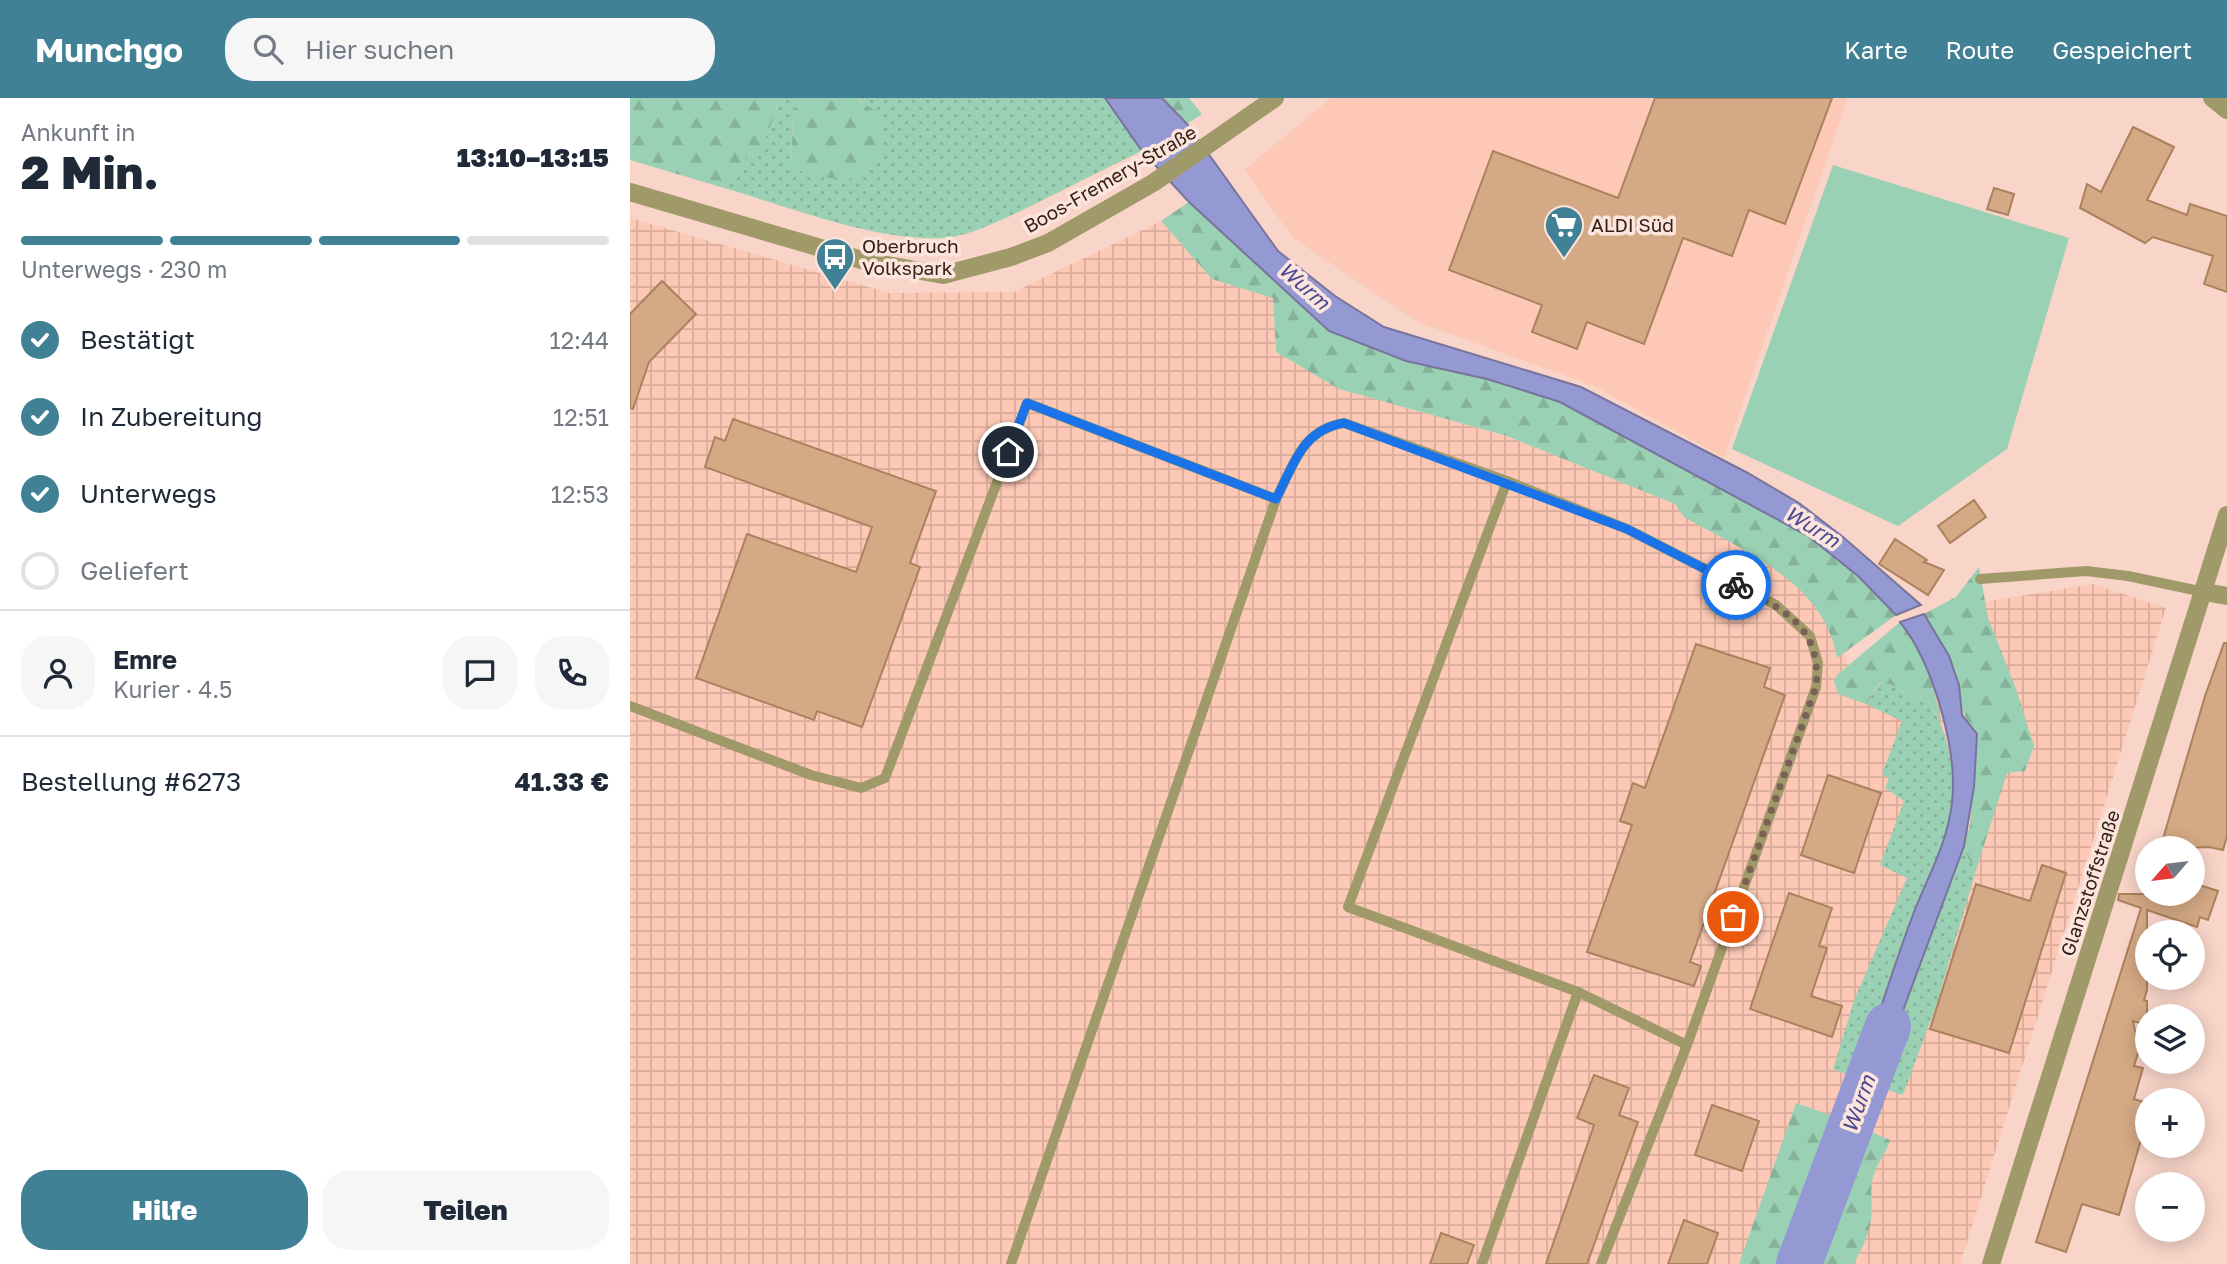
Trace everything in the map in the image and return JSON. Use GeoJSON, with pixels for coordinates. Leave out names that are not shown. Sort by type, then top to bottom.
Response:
{"type":"FeatureCollection","features":[{"type":"Feature","properties":{"kind":"street","name":"Boos-Fremery-Straße"},"geometry":{"type":"LineString","coordinates":[[630,192],[865,261],[943,275],[1011,257],[1048,243],[1153,183],[1275,98]]}},
{"type":"Feature","properties":{"kind":"street"},"geometry":{"type":"LineString","coordinates":[[2212,98],[2227,110]]}},
{"type":"Feature","properties":{"kind":"street","name":"Glanzstoffstraße"},"geometry":{"type":"LineString","coordinates":[[1991,1264],[2227,515]]}},
{"type":"Feature","properties":{"kind":"street"},"geometry":{"type":"LineString","coordinates":[[2204,592],[2227,596]]}},
{"type":"Feature","properties":{"kind":"lane"},"geometry":{"type":"LineString","coordinates":[[630,706],[811,775],[861,788],[885,778],[1027,403],[1276,499]]}},
{"type":"Feature","properties":{"kind":"lane"},"geometry":{"type":"LineString","coordinates":[[1012,1264],[1276,499],[1310,436],[1324,426],[1344,423],[1507,481],[1627,529],[1776,605],[1810,636],[1818,663],[1816,687],[1687,1045],[1601,1264]]}},
{"type":"Feature","properties":{"kind":"lane"},"geometry":{"type":"LineString","coordinates":[[1507,481],[1348,907],[1578,992],[1687,1045]]}},
{"type":"Feature","properties":{"kind":"lane"},"geometry":{"type":"LineString","coordinates":[[1980,579],[2086,571],[2128,576],[2204,592]]}},
{"type":"Feature","properties":{"kind":"lane"},"geometry":{"type":"LineString","coordinates":[[1482,1264],[1578,992]]}},
{"type":"Feature","properties":{"kind":"shaded area"},"geometry":{"type":"Polygon","coordinates":[[[1331,98],[1848,98],[1724,458],[1594,386],[1420,323],[1293,238],[1244,170],[1331,98]]]}},
{"type":"Feature","properties":{"kind":"shaded area"},"geometry":{"type":"Polygon","coordinates":[[[630,218],[889,293],[1014,292],[1161,221],[1212,279],[1273,298],[1276,352],[1339,389],[1507,436],[1675,504],[1757,550],[1832,607],[1853,681],[1973,604],[2093,584],[2166,608],[1960,1264],[630,1264],[630,218]]]}},
{"type":"Feature","properties":{"kind":"green space"},"geometry":{"type":"Polygon","coordinates":[[[630,98],[777,98],[776,113],[763,144],[745,158],[724,188],[630,160],[630,98]]]}},
{"type":"Feature","properties":{"kind":"green space"},"geometry":{"type":"Polygon","coordinates":[[[777,98],[800,98],[793,118],[791,168],[863,102],[855,98],[1105,98],[1142,151],[1008,217],[967,233],[942,238],[889,234],[861,229],[724,188],[745,158],[763,144],[776,113],[777,98]]]}},
{"type":"Feature","properties":{"kind":"green space"},"geometry":{"type":"Polygon","coordinates":[[[800,98],[855,98],[880,114],[883,138],[880,156],[873,169],[861,176],[847,179],[830,178],[791,168],[793,118],[800,98]]]}},
{"type":"Feature","properties":{"kind":"green space"},"geometry":{"type":"Polygon","coordinates":[[[1162,98],[1189,98],[1202,114],[1187,124],[1162,98]]]}},
{"type":"Feature","properties":{"kind":"green space"},"geometry":{"type":"Polygon","coordinates":[[[1833,165],[2069,238],[2007,449],[1898,526],[1732,449],[1833,165]]]}},
{"type":"Feature","properties":{"kind":"green space"},"geometry":{"type":"Polygon","coordinates":[[[1189,202],[1329,331],[1406,361],[1487,379],[1560,402],[1808,536],[1858,576],[1896,615],[1837,658],[1829,632],[1816,609],[1799,589],[1756,557],[1684,517],[1675,504],[1507,436],[1339,389],[1276,352],[1273,298],[1212,279],[1161,221],[1189,202]]]}},
{"type":"Feature","properties":{"kind":"green space"},"geometry":{"type":"Polygon","coordinates":[[[1979,567],[1988,618],[2016,689],[2034,746],[2025,771],[2007,773],[1977,867],[1969,860],[1964,846],[1970,825],[1977,734],[1963,710],[1954,665],[1924,614],[1956,597],[1979,567]]]}},
{"type":"Feature","properties":{"kind":"green space"},"geometry":{"type":"Polygon","coordinates":[[[1900,622],[1927,664],[1942,723],[1928,701],[1887,683],[1880,682],[1866,704],[1838,694],[1834,681],[1837,675],[1900,622]]]}},
{"type":"Feature","properties":{"kind":"green space"},"geometry":{"type":"Polygon","coordinates":[[[1881,682],[1928,701],[1946,738],[1952,798],[1938,859],[1914,912],[1856,1078],[1833,1069],[1855,998],[1907,878],[1880,865],[1904,801],[1885,788],[1889,779],[1882,774],[1902,721],[1866,704],[1881,682]]]}},
{"type":"Feature","properties":{"kind":"green space"},"geometry":{"type":"Polygon","coordinates":[[[1964,846],[1969,860],[1977,867],[1936,1006],[1903,1095],[1875,1086],[1964,846]]]}},
{"type":"Feature","properties":{"kind":"green space"},"geometry":{"type":"Polygon","coordinates":[[[1796,1103],[1833,1116],[1822,1167],[1812,1180],[1809,1206],[1799,1229],[1801,1234],[1787,1264],[1739,1264],[1796,1103]]]}},
{"type":"Feature","properties":{"kind":"green space"},"geometry":{"type":"Polygon","coordinates":[[[1860,1127],[1890,1140],[1875,1170],[1867,1235],[1854,1264],[1814,1264],[1821,1247],[1827,1206],[1850,1174],[1854,1154],[1851,1139],[1860,1127]]]}},
{"type":"Feature","properties":{"kind":"water"},"geometry":{"type":"Polygon","coordinates":[[[1105,98],[1162,98],[1187,124],[1278,251],[1335,296],[1384,327],[1581,387],[1746,472],[1799,503],[1843,537],[1921,605],[1896,615],[1858,576],[1808,536],[1560,402],[1487,379],[1406,361],[1329,331],[1189,202],[1142,151],[1105,98]]]}},
{"type":"Feature","properties":{"kind":"water"},"geometry":{"type":"Polygon","coordinates":[[[1924,614],[1949,656],[1959,685],[1962,715],[1977,734],[1974,787],[1964,846],[1875,1086],[1856,1078],[1906,933],[1942,845],[1952,802],[1951,758],[1941,708],[1923,660],[1900,622],[1924,614]]]}},
{"type":"Feature","properties":{"kind":"water"},"geometry":{"type":"Polygon","coordinates":[[[1833,1116],[1860,1127],[1851,1139],[1855,1166],[1830,1201],[1814,1264],[1787,1264],[1801,1234],[1799,1229],[1809,1206],[1812,1180],[1822,1167],[1833,1116]]]}},
{"type":"Feature","properties":{"kind":"building"},"geometry":{"type":"Polygon","coordinates":[[[1655,98],[1832,98],[1785,224],[1749,210],[1732,256],[1683,238],[1644,344],[1587,322],[1577,349],[1532,332],[1542,305],[1449,270],[1493,151],[1618,198],[1655,98]]]}},
{"type":"Feature","properties":{"kind":"building"},"geometry":{"type":"Polygon","coordinates":[[[2133,127],[2174,147],[2147,200],[2187,215],[2190,204],[2227,216],[2227,292],[2204,284],[2213,256],[2153,237],[2145,243],[2080,208],[2087,184],[2101,192],[2133,127]]]}},
{"type":"Feature","properties":{"kind":"building"},"geometry":{"type":"Polygon","coordinates":[[[1994,188],[2014,194],[2008,215],[1987,209],[1994,188]]]}},
{"type":"Feature","properties":{"kind":"building"},"geometry":{"type":"Polygon","coordinates":[[[662,281],[696,314],[649,362],[633,409],[630,408],[630,314],[662,281]]]}},
{"type":"Feature","properties":{"kind":"building"},"geometry":{"type":"Polygon","coordinates":[[[733,419],[936,491],[910,563],[920,567],[862,727],[817,711],[814,720],[696,678],[747,534],[856,572],[872,527],[705,467],[715,437],[725,441],[733,419]]]}},
{"type":"Feature","properties":{"kind":"building"},"geometry":{"type":"Polygon","coordinates":[[[1974,500],[1986,517],[1950,543],[1938,526],[1974,500]]]}},
{"type":"Feature","properties":{"kind":"building"},"geometry":{"type":"Polygon","coordinates":[[[1895,539],[1927,560],[1924,562],[1944,570],[1928,595],[1879,564],[1895,539]]]}},
{"type":"Feature","properties":{"kind":"building"},"geometry":{"type":"Polygon","coordinates":[[[2224,643],[2227,643],[2227,836],[2223,850],[2205,847],[2205,836],[2164,836],[2205,696],[2224,643]]]}},
{"type":"Feature","properties":{"kind":"building"},"geometry":{"type":"Polygon","coordinates":[[[1696,644],[1770,668],[1764,687],[1785,695],[1690,962],[1701,966],[1694,986],[1587,952],[1632,825],[1620,821],[1633,783],[1645,788],[1696,644]]]}},
{"type":"Feature","properties":{"kind":"building"},"geometry":{"type":"Polygon","coordinates":[[[1828,775],[1881,793],[1854,873],[1801,855],[1828,775]]]}},
{"type":"Feature","properties":{"kind":"building"},"geometry":{"type":"Polygon","coordinates":[[[2042,865],[2066,873],[2009,1053],[1930,1029],[1976,884],[2030,901],[2042,865]]]}},
{"type":"Feature","properties":{"kind":"building"},"geometry":{"type":"Polygon","coordinates":[[[2205,887],[2218,891],[2208,920],[2200,917],[2199,920],[2176,920],[2147,910],[2147,920],[2137,920],[2141,908],[2135,906],[2205,906],[2205,887]]]}},
{"type":"Feature","properties":{"kind":"building"},"geometry":{"type":"Polygon","coordinates":[[[1789,893],[1832,908],[1819,946],[1827,948],[1811,996],[1842,1006],[1832,1037],[1750,1009],[1789,893]]]}},
{"type":"Feature","properties":{"kind":"building"},"geometry":{"type":"Polygon","coordinates":[[[2119,894],[2135,894],[2135,906],[2118,900],[2119,894]]]}},
{"type":"Feature","properties":{"kind":"building"},"geometry":{"type":"Polygon","coordinates":[[[2135,927],[2135,990],[2147,990],[2144,1000],[2147,1004],[2135,1004],[2134,1066],[2135,1074],[2141,1074],[2135,1088],[2134,1099],[2136,1158],[2119,1215],[2082,1204],[2066,1252],[2036,1242],[2135,927]]]}},
{"type":"Feature","properties":{"kind":"building"},"geometry":{"type":"Polygon","coordinates":[[[1594,1075],[1629,1088],[1619,1115],[1638,1122],[1587,1264],[1546,1264],[1594,1125],[1577,1118],[1594,1075]]]}},
{"type":"Feature","properties":{"kind":"building"},"geometry":{"type":"Polygon","coordinates":[[[1712,1105],[1759,1121],[1742,1171],[1695,1155],[1712,1105]]]}},
{"type":"Feature","properties":{"kind":"building"},"geometry":{"type":"Polygon","coordinates":[[[1684,1220],[1718,1233],[1707,1264],[1668,1264],[1684,1220]]]}},
{"type":"Feature","properties":{"kind":"building"},"geometry":{"type":"Polygon","coordinates":[[[1441,1233],[1474,1245],[1467,1264],[1430,1264],[1441,1233]]]}},
{"type":"Feature","properties":{"kind":"waterway","name":"Wurm"},"geometry":{"type":"LineString","coordinates":[[1799,1264],[1888,1026]]}},
{"type":"Feature","properties":{"kind":"way so far"},"geometry":{"type":"LineString","coordinates":[[1733,917],[1816,687],[1818,663],[1810,636],[1776,605],[1736,585]]}},
{"type":"Feature","properties":{"kind":"place","name":"ALDI Süd"},"geometry":{"type":"Point","coordinates":[1564,259]}},
{"type":"Feature","properties":{"kind":"place","name":"Oberbruch Volkspark"},"geometry":{"type":"Point","coordinates":[835,291]}},
{"type":"Feature","properties":{"kind":"route"},"geometry":{"type":"LineString","coordinates":[[1008,452],[1027,403],[1276,499],[1310,436],[1324,426],[1344,423],[1507,481],[1627,529],[1736,585]]}}]}
